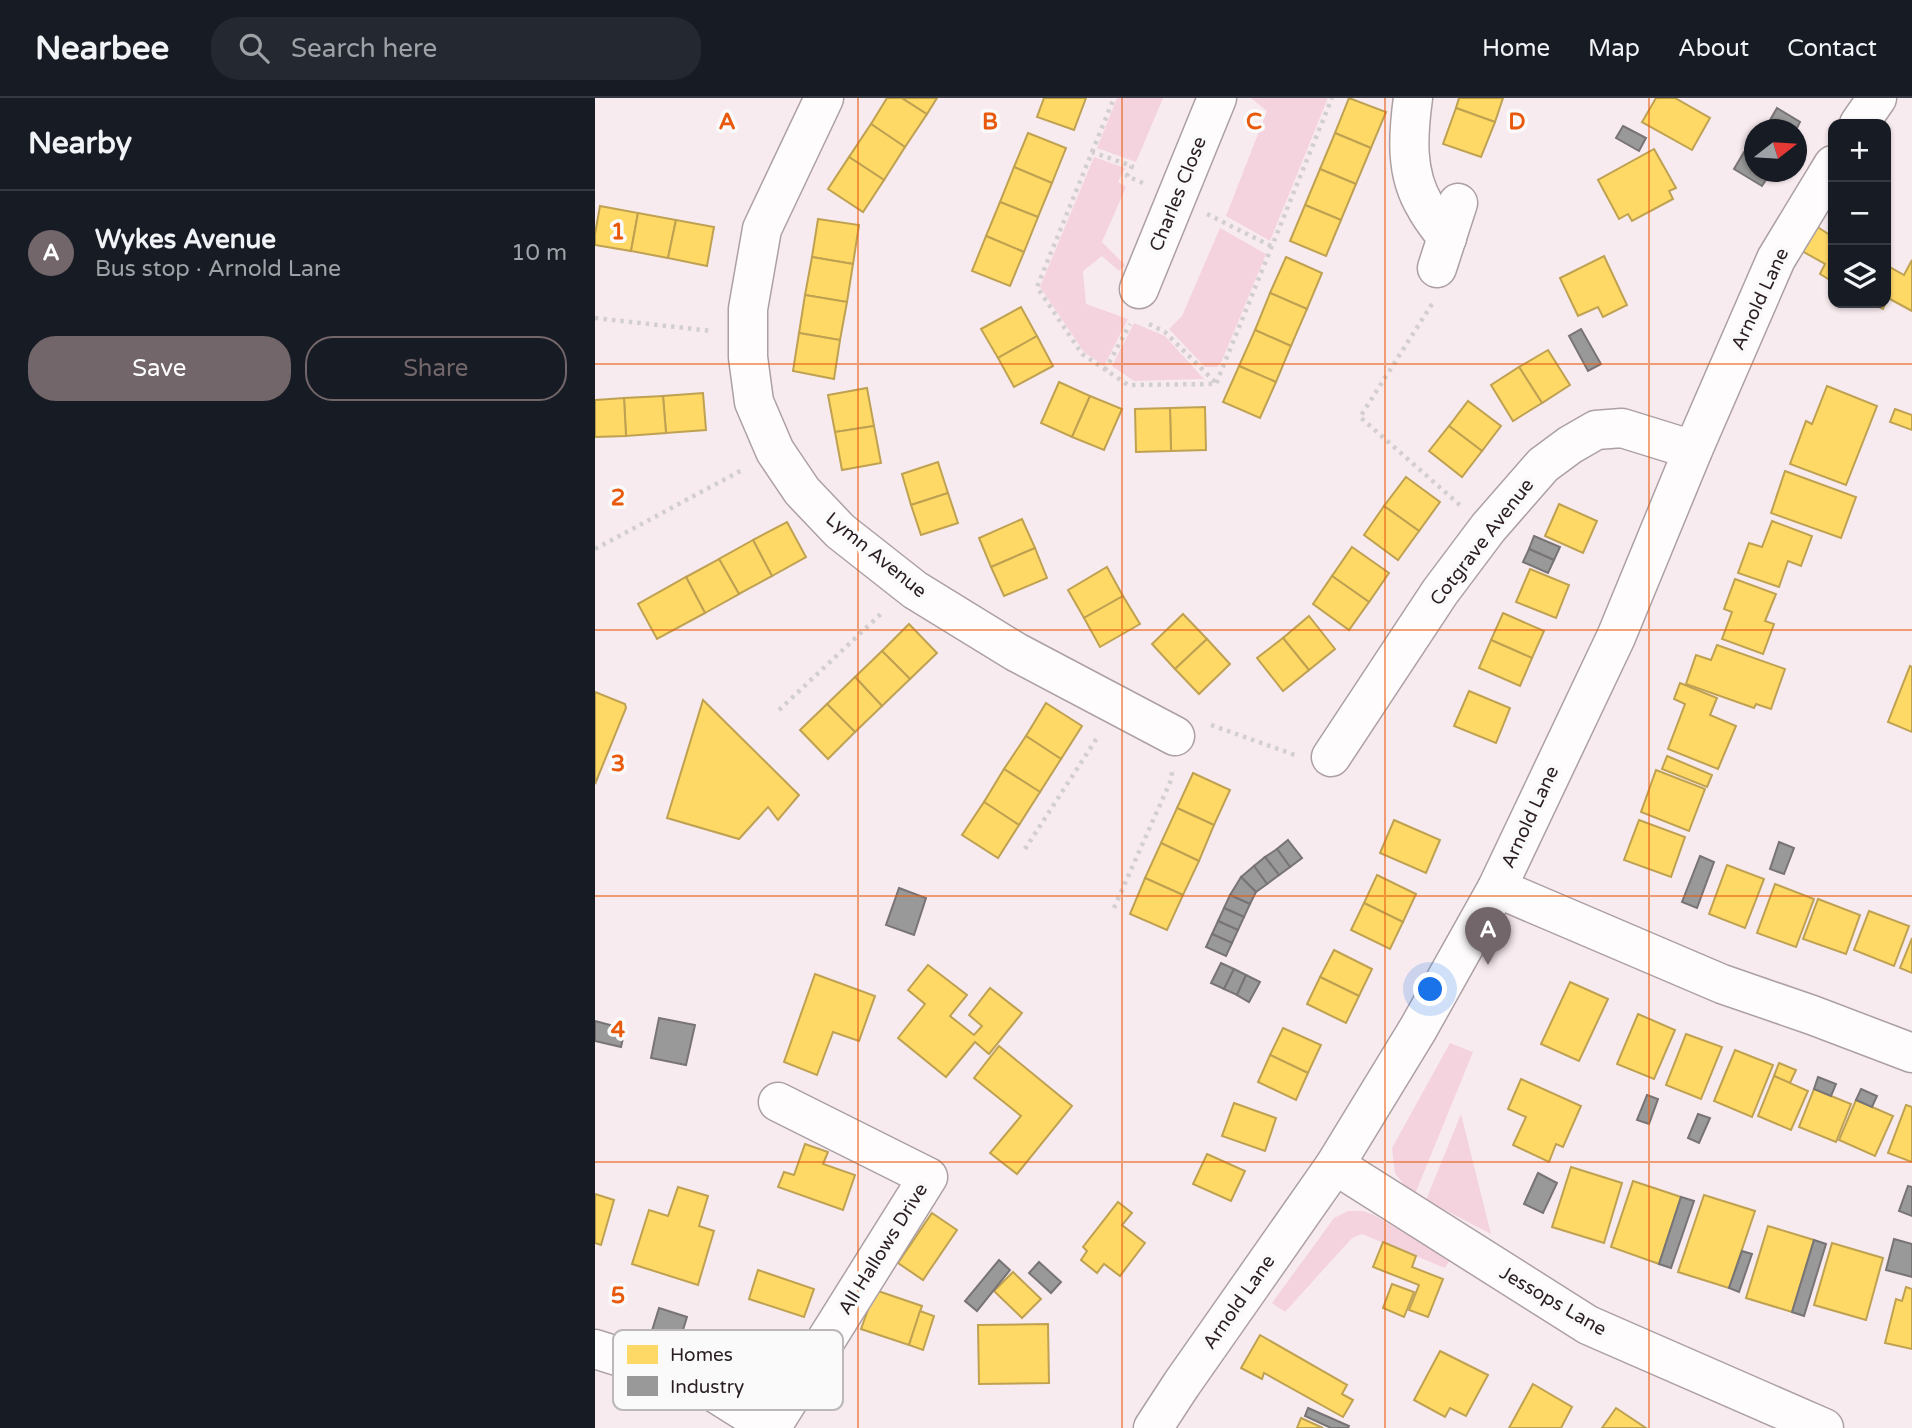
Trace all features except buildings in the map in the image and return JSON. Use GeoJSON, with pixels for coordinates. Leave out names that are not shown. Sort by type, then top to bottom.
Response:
{"type":"FeatureCollection","features":[{"type":"Feature","properties":{"kind":"street","name":"Lymn Avenue"},"geometry":{"type":"LineString","coordinates":[[824,98],[762,229],[748,309],[748,358],[754,402],[775,451],[802,491],[840,531],[915,590],[1016,652],[1175,736]]}},
{"type":"Feature","properties":{"kind":"street","name":"Charles Close"},"geometry":{"type":"LineString","coordinates":[[1139,309],[1217,98]]}},
{"type":"Feature","properties":{"kind":"street"},"geometry":{"type":"LineString","coordinates":[[1413,98],[1409,127],[1410,169],[1424,205],[1448,236]]}},
{"type":"Feature","properties":{"kind":"street"},"geometry":{"type":"LineString","coordinates":[[1862,119],[1877,98]]}},
{"type":"Feature","properties":{"kind":"street","name":"Arnold Lane"},"geometry":{"type":"LineString","coordinates":[[1153,1428],[1335,1165],[1413,1038],[1497,888],[1615,637],[1776,259],[1828,173]]}},
{"type":"Feature","properties":{"kind":"street","name":"Cotgrave Avenue"},"geometry":{"type":"LineString","coordinates":[[1331,757],[1440,592],[1488,528],[1543,465],[1595,430],[1622,428],[1693,450]]}},
{"type":"Feature","properties":{"kind":"street"},"geometry":{"type":"LineString","coordinates":[[1497,888],[1722,984],[1912,1053]]}},
{"type":"Feature","properties":{"kind":"street","name":"All Hallows Drive"},"geometry":{"type":"LineString","coordinates":[[778,1102],[928,1177],[832,1330]]}},
{"type":"Feature","properties":{"kind":"street","name":"Jessops Lane"},"geometry":{"type":"LineString","coordinates":[[1335,1165],[1588,1325],[1824,1428]]}},
{"type":"Feature","properties":{"kind":"street"},"geometry":{"type":"LineString","coordinates":[[595,1349],[613,1355]]}},
{"type":"Feature","properties":{"kind":"street"},"geometry":{"type":"LineString","coordinates":[[742,1410],[771,1428]]}},
{"type":"Feature","properties":{"kind":"street","name":"All Hallows Drive"},"geometry":{"type":"LineString","coordinates":[[771,1428],[782,1410]]}},
{"type":"Feature","properties":{"kind":"path"},"geometry":{"type":"LineString","coordinates":[[1092,152],[1114,98]]}},
{"type":"Feature","properties":{"kind":"path"},"geometry":{"type":"LineString","coordinates":[[1132,166],[1127,176],[1135,180]]}},
{"type":"Feature","properties":{"kind":"path"},"geometry":{"type":"LineString","coordinates":[[1222,222],[1271,246]]}},
{"type":"Feature","properties":{"kind":"path"},"geometry":{"type":"LineString","coordinates":[[1448,236],[1441,289],[1360,417],[1488,528]]}},
{"type":"Feature","properties":{"kind":"path"},"geometry":{"type":"LineString","coordinates":[[1105,370],[1139,309],[1216,384]]}},
{"type":"Feature","properties":{"kind":"path"},"geometry":{"type":"LineString","coordinates":[[595,318],[748,334]]}},
{"type":"Feature","properties":{"kind":"path"},"geometry":{"type":"LineString","coordinates":[[595,549],[775,451]]}},
{"type":"Feature","properties":{"kind":"path"},"geometry":{"type":"LineString","coordinates":[[779,710],[898,597],[915,590]]}},
{"type":"Feature","properties":{"kind":"path"},"geometry":{"type":"LineString","coordinates":[[1025,849],[1107,723],[1121,707]]}},
{"type":"Feature","properties":{"kind":"path"},"geometry":{"type":"LineString","coordinates":[[1114,908],[1171,780],[1175,736],[1203,723],[1303,757],[1331,757]]}},
{"type":"Feature","properties":{"kind":"shaded area"},"geometry":{"type":"Polygon","coordinates":[[[1117,98],[1163,98],[1136,162],[1097,148],[1117,98]]]}},
{"type":"Feature","properties":{"kind":"shaded area"},"geometry":{"type":"Polygon","coordinates":[[[1251,98],[1328,98],[1270,241],[1226,216],[1267,111],[1251,98]]]}},
{"type":"Feature","properties":{"kind":"shaded area"},"geometry":{"type":"Polygon","coordinates":[[[1094,157],[1125,168],[1118,182],[1126,187],[1102,242],[1125,265],[1119,271],[1102,256],[1083,271],[1086,304],[1128,319],[1104,366],[1084,352],[1040,287],[1094,157]]]}},
{"type":"Feature","properties":{"kind":"shaded area"},"geometry":{"type":"Polygon","coordinates":[[[1220,228],[1266,254],[1221,363],[1217,367],[1205,367],[1169,329],[1182,316],[1220,228]]]}},
{"type":"Feature","properties":{"kind":"shaded area"},"geometry":{"type":"Polygon","coordinates":[[[1134,323],[1165,336],[1204,379],[1134,381],[1112,366],[1134,323]]]}},
{"type":"Feature","properties":{"kind":"shaded area"},"geometry":{"type":"Polygon","coordinates":[[[1450,1043],[1473,1052],[1415,1194],[1395,1173],[1392,1148],[1450,1043]]]}},
{"type":"Feature","properties":{"kind":"shaded area"},"geometry":{"type":"Polygon","coordinates":[[[1461,1114],[1491,1234],[1426,1200],[1461,1114]]]}},
{"type":"Feature","properties":{"kind":"shaded area"},"geometry":{"type":"Polygon","coordinates":[[[1348,1211],[1363,1211],[1374,1215],[1450,1260],[1445,1268],[1362,1234],[1352,1238],[1285,1312],[1272,1303],[1334,1218],[1348,1211]]]}},
{"type":"Feature","properties":{"kind":"place","name":"Wykes Avenue"},"geometry":{"type":"Point","coordinates":[1488,965]}}]}
